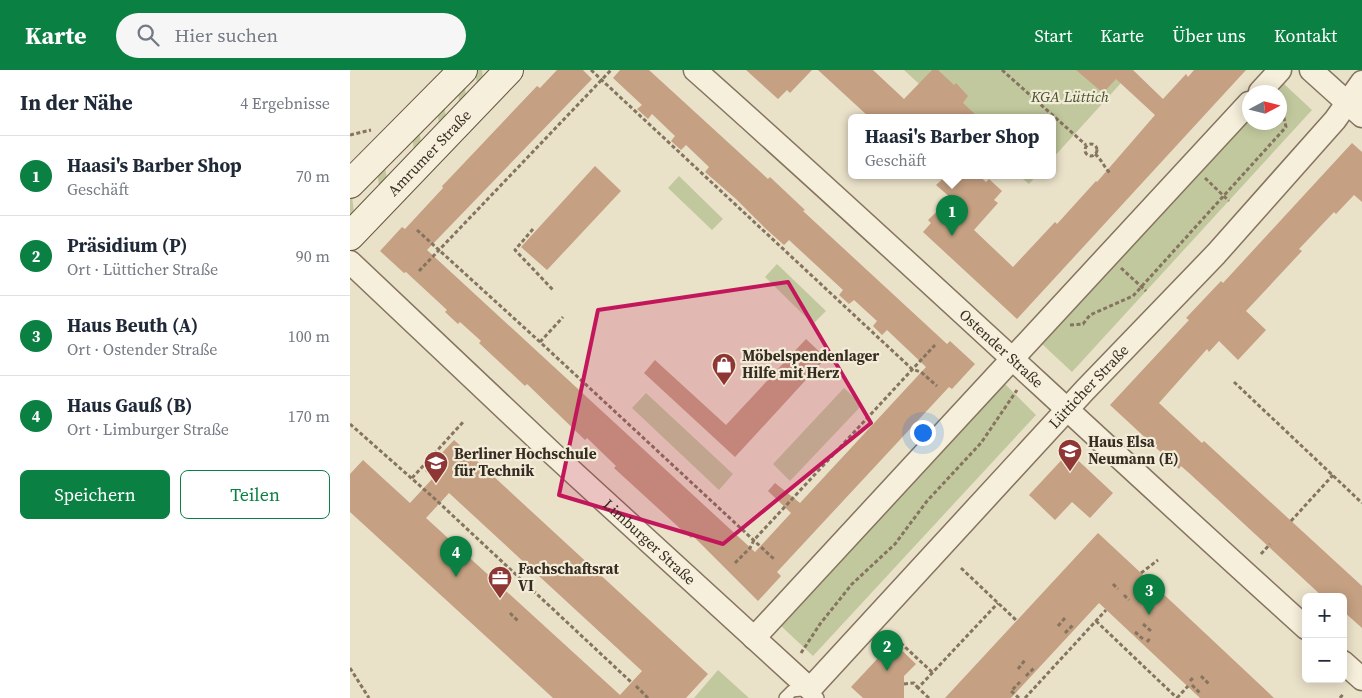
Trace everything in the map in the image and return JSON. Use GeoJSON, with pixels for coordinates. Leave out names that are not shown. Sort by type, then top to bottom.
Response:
{"type":"FeatureCollection","features":[{"type":"Feature","properties":{"kind":"main road"},"geometry":{"type":"LineString","coordinates":[[350,184],[463,70]]}},
{"type":"Feature","properties":{"kind":"main road","name":"Amrumer Straße"},"geometry":{"type":"LineString","coordinates":[[350,236],[508,70]]}},
{"type":"Feature","properties":{"kind":"street","name":"Ostender Straße"},"geometry":{"type":"LineString","coordinates":[[695,70],[815,176],[1186,520],[1302,624]]}},
{"type":"Feature","properties":{"kind":"street"},"geometry":{"type":"LineString","coordinates":[[1266,85],[1280,70]]}},
{"type":"Feature","properties":{"kind":"street"},"geometry":{"type":"LineString","coordinates":[[1310,70],[1354,109]]}},
{"type":"Feature","properties":{"kind":"street","name":"Lütticher Straße"},"geometry":{"type":"LineString","coordinates":[[814,693],[1068,410],[1216,254],[1336,120],[1354,109],[1362,82]]}},
{"type":"Feature","properties":{"kind":"street"},"geometry":{"type":"LineString","coordinates":[[754,638],[1242,112]]}},
{"type":"Feature","properties":{"kind":"street","name":"Limburger Straße"},"geometry":{"type":"LineString","coordinates":[[350,262],[552,452],[814,693]]}},
{"type":"Feature","properties":{"kind":"street"},"geometry":{"type":"LineString","coordinates":[[1347,666],[1362,679]]}},
{"type":"Feature","properties":{"kind":"lane"},"geometry":{"type":"LineString","coordinates":[[785,698],[792,691],[814,693]]}},
{"type":"Feature","properties":{"kind":"path"},"geometry":{"type":"LineString","coordinates":[[591,70],[912,369],[921,372],[937,386]]}},
{"type":"Feature","properties":{"kind":"path"},"geometry":{"type":"LineString","coordinates":[[419,271],[611,70]]}},
{"type":"Feature","properties":{"kind":"path"},"geometry":{"type":"LineString","coordinates":[[1002,70],[1051,114]]}},
{"type":"Feature","properties":{"kind":"path"},"geometry":{"type":"LineString","coordinates":[[1056,118],[1086,145]]}},
{"type":"Feature","properties":{"kind":"path"},"geometry":{"type":"LineString","coordinates":[[350,135],[372,130]]}},
{"type":"Feature","properties":{"kind":"path"},"geometry":{"type":"LineString","coordinates":[[1066,326],[1083,324],[1090,315],[1133,296],[1283,130]]}},
{"type":"Feature","properties":{"kind":"path"},"geometry":{"type":"LineString","coordinates":[[1086,145],[1094,144],[1097,148],[1095,154]]}},
{"type":"Feature","properties":{"kind":"path"},"geometry":{"type":"LineString","coordinates":[[1086,145],[1085,152],[1088,155],[1095,154]]}},
{"type":"Feature","properties":{"kind":"path"},"geometry":{"type":"LineString","coordinates":[[1095,154],[1102,161],[1104,168],[1110,173]]}},
{"type":"Feature","properties":{"kind":"path"},"geometry":{"type":"LineString","coordinates":[[1199,172],[1229,201]]}},
{"type":"Feature","properties":{"kind":"path"},"geometry":{"type":"LineString","coordinates":[[417,230],[775,560]]}},
{"type":"Feature","properties":{"kind":"path"},"geometry":{"type":"LineString","coordinates":[[533,230],[515,250],[554,290]]}},
{"type":"Feature","properties":{"kind":"path"},"geometry":{"type":"LineString","coordinates":[[1116,263],[1146,291]]}},
{"type":"Feature","properties":{"kind":"path"},"geometry":{"type":"LineString","coordinates":[[540,342],[563,317]]}},
{"type":"Feature","properties":{"kind":"path"},"geometry":{"type":"LineString","coordinates":[[735,563],[750,548],[754,540],[935,345]]}},
{"type":"Feature","properties":{"kind":"path"},"geometry":{"type":"LineString","coordinates":[[1234,382],[1362,504]]}},
{"type":"Feature","properties":{"kind":"path"},"geometry":{"type":"LineString","coordinates":[[802,653],[820,624],[852,584],[895,544],[927,501],[981,443],[1017,390]]}},
{"type":"Feature","properties":{"kind":"path"},"geometry":{"type":"LineString","coordinates":[[412,478],[464,421]]}},
{"type":"Feature","properties":{"kind":"path"},"geometry":{"type":"LineString","coordinates":[[350,424],[412,478],[632,682]]}},
{"type":"Feature","properties":{"kind":"path"},"geometry":{"type":"LineString","coordinates":[[1291,521],[1332,475]]}},
{"type":"Feature","properties":{"kind":"path"},"geometry":{"type":"LineString","coordinates":[[1261,554],[1270,544]]}},
{"type":"Feature","properties":{"kind":"path"},"geometry":{"type":"LineString","coordinates":[[1141,573],[1158,560]]}},
{"type":"Feature","properties":{"kind":"path"},"geometry":{"type":"LineString","coordinates":[[961,568],[1017,620]]}},
{"type":"Feature","properties":{"kind":"path"},"geometry":{"type":"LineString","coordinates":[[1113,584],[1118,589]]}},
{"type":"Feature","properties":{"kind":"path"},"geometry":{"type":"LineString","coordinates":[[1124,595],[1129,600]]}},
{"type":"Feature","properties":{"kind":"path"},"geometry":{"type":"LineString","coordinates":[[918,688],[998,602]]}},
{"type":"Feature","properties":{"kind":"path"},"geometry":{"type":"LineString","coordinates":[[1025,698],[1106,610]]}},
{"type":"Feature","properties":{"kind":"path"},"geometry":{"type":"LineString","coordinates":[[1058,626],[1065,618]]}},
{"type":"Feature","properties":{"kind":"path"},"geometry":{"type":"LineString","coordinates":[[1096,621],[1177,698],[1194,677]]}},
{"type":"Feature","properties":{"kind":"path"},"geometry":{"type":"LineString","coordinates":[[1144,624],[1151,631]]}},
{"type":"Feature","properties":{"kind":"path"},"geometry":{"type":"LineString","coordinates":[[1066,633],[1073,625]]}},
{"type":"Feature","properties":{"kind":"path"},"geometry":{"type":"LineString","coordinates":[[1136,632],[1145,641],[1152,637]]}},
{"type":"Feature","properties":{"kind":"path"},"geometry":{"type":"LineString","coordinates":[[891,634],[933,673]]}},
{"type":"Feature","properties":{"kind":"path"},"geometry":{"type":"LineString","coordinates":[[1018,668],[1025,660]]}},
{"type":"Feature","properties":{"kind":"path"},"geometry":{"type":"LineString","coordinates":[[350,668],[369,698]]}},
{"type":"Feature","properties":{"kind":"path"},"geometry":{"type":"LineString","coordinates":[[1026,676],[1034,668]]}},
{"type":"Feature","properties":{"kind":"path"},"geometry":{"type":"LineString","coordinates":[[1201,676],[1210,685]]}},
{"type":"Feature","properties":{"kind":"path"},"geometry":{"type":"LineString","coordinates":[[1019,698],[1011,691],[1020,682]]}},
{"type":"Feature","properties":{"kind":"path"},"geometry":{"type":"LineString","coordinates":[[904,684],[914,683],[929,698]]}},
{"type":"Feature","properties":{"kind":"path"},"geometry":{"type":"LineString","coordinates":[[1190,684],[1202,694]]}},
{"type":"Feature","properties":{"kind":"path"},"geometry":{"type":"LineString","coordinates":[[636,686],[648,698]]}},
{"type":"Feature","properties":{"kind":"path"},"geometry":{"type":"LineString","coordinates":[[1340,698],[1344,693]]}},
{"type":"Feature","properties":{"kind":"highlighted area"},"geometry":{"type":"Polygon","coordinates":[[[788,282],[871,423],[723,544],[559,495],[598,310],[788,282]]]}},
{"type":"Feature","properties":{"kind":"green space"},"geometry":{"type":"Polygon","coordinates":[[[475,70],[482,70],[483,78],[491,70],[502,70],[352,227],[350,224],[350,198],[352,196],[354,213],[379,187],[377,169],[384,162],[387,179],[414,151],[412,133],[419,126],[421,144],[439,125],[437,107],[443,100],[446,117],[459,104],[458,85],[464,79],[466,97],[477,85],[475,70]]]}},
{"type":"Feature","properties":{"kind":"green space","name":"KGA Lüttich"},"geometry":{"type":"Polygon","coordinates":[[[904,70],[1106,70],[1121,83],[1056,155],[1056,114],[952,114],[904,70]]]}},
{"type":"Feature","properties":{"kind":"green space"},"geometry":{"type":"Polygon","coordinates":[[[1287,87],[1312,110],[1072,372],[1042,344],[1242,125],[1242,130],[1287,130],[1287,87]]]}},
{"type":"Feature","properties":{"kind":"green space"},"geometry":{"type":"Polygon","coordinates":[[[679,176],[723,219],[712,230],[668,188],[679,176]]]}},
{"type":"Feature","properties":{"kind":"green space"},"geometry":{"type":"Polygon","coordinates":[[[1023,179],[1033,179],[1029,184],[1023,179]]]}},
{"type":"Feature","properties":{"kind":"green space"},"geometry":{"type":"Polygon","coordinates":[[[777,264],[826,311],[813,324],[765,277],[777,264]]]}},
{"type":"Feature","properties":{"kind":"green space"},"geometry":{"type":"Polygon","coordinates":[[[1004,383],[1036,415],[813,656],[780,625],[1004,383]]]}},
{"type":"Feature","properties":{"kind":"green space"},"geometry":{"type":"Polygon","coordinates":[[[844,388],[862,405],[790,481],[773,464],[844,388]]]}},
{"type":"Feature","properties":{"kind":"green space"},"geometry":{"type":"Polygon","coordinates":[[[646,393],[733,474],[719,490],[632,408],[646,393]]]}},
{"type":"Feature","properties":{"kind":"green space"},"geometry":{"type":"Polygon","coordinates":[[[718,670],[749,698],[694,698],[718,670]]]}},
{"type":"Feature","properties":{"kind":"building"},"geometry":{"type":"Polygon","coordinates":[[[557,70],[583,70],[592,79],[427,250],[755,552],[791,513],[768,491],[775,483],[800,503],[926,367],[887,330],[882,335],[873,326],[877,321],[854,300],[849,304],[839,295],[843,290],[789,240],[784,245],[766,229],[705,172],[709,167],[686,145],[681,150],[671,141],[675,136],[652,114],[648,119],[637,109],[642,105],[613,78],[620,70],[649,70],[768,179],[770,177],[805,210],[803,211],[947,344],[950,341],[975,364],[952,389],[949,387],[777,572],[781,576],[758,601],[693,536],[691,538],[685,533],[614,468],[616,466],[587,438],[585,440],[527,384],[525,386],[479,343],[481,341],[460,322],[458,324],[445,312],[447,310],[380,251],[402,227],[405,229],[443,188],[442,186],[537,86],[540,88],[557,70]]]}},
{"type":"Feature","properties":{"kind":"building"},"geometry":{"type":"Polygon","coordinates":[[[746,70],[812,70],[790,93],[787,90],[778,99],[746,70]]]}},
{"type":"Feature","properties":{"kind":"building"},"geometry":{"type":"Polygon","coordinates":[[[818,70],[873,70],[904,99],[932,70],[938,70],[954,85],[956,83],[968,96],[963,103],[975,114],[866,114],[818,70]]]}},
{"type":"Feature","properties":{"kind":"building"},"geometry":{"type":"Polygon","coordinates":[[[1076,70],[1133,70],[1163,99],[1186,74],[1188,77],[1194,70],[1246,70],[1017,319],[923,232],[931,223],[928,220],[951,198],[936,185],[943,179],[983,179],[986,182],[989,179],[1002,191],[994,200],[998,203],[974,230],[1013,267],[1055,222],[1057,224],[1097,182],[1155,115],[1116,79],[1103,93],[1076,70]]]}},
{"type":"Feature","properties":{"kind":"building"},"geometry":{"type":"Polygon","coordinates":[[[1352,143],[1362,152],[1362,202],[1354,195],[1336,214],[1334,212],[1299,249],[1302,251],[1246,311],[1266,330],[1238,360],[1219,341],[1209,352],[1207,349],[1159,403],[1202,443],[1204,441],[1362,586],[1362,628],[1347,615],[1347,593],[1319,593],[1189,473],[1181,466],[1179,469],[1110,405],[1189,320],[1186,318],[1221,281],[1223,283],[1352,143]]]}},
{"type":"Feature","properties":{"kind":"building"},"geometry":{"type":"Polygon","coordinates":[[[595,166],[621,191],[547,270],[521,247],[595,166]]]}},
{"type":"Feature","properties":{"kind":"building"},"geometry":{"type":"Polygon","coordinates":[[[806,339],[826,358],[735,457],[644,373],[655,360],[726,425],[806,339]]]}},
{"type":"Feature","properties":{"kind":"building"},"geometry":{"type":"Polygon","coordinates":[[[454,440],[708,674],[686,698],[553,698],[350,512],[350,474],[363,460],[410,503],[433,478],[425,471],[454,440]],[[449,493],[426,518],[620,695],[642,671],[449,493]]]}},
{"type":"Feature","properties":{"kind":"building","name":"Haus Elsa Neumann (E)"},"geometry":{"type":"Polygon","coordinates":[[[1069,452],[1113,493],[1090,518],[1072,502],[1055,520],[1029,495],[1069,452]]]}},
{"type":"Feature","properties":{"kind":"building"},"geometry":{"type":"Polygon","coordinates":[[[1098,533],[1274,698],[1200,698],[1099,603],[1011,698],[945,698],[1098,533]]]}},
{"type":"Feature","properties":{"kind":"building"},"geometry":{"type":"Polygon","coordinates":[[[893,642],[916,664],[904,676],[904,698],[863,698],[851,687],[893,642]]]}},
{"type":"Feature","properties":{"kind":"place","name":"Haasi's Barber Shop"},"geometry":{"type":"Point","coordinates":[952,236]}},
{"type":"Feature","properties":{"kind":"place","name":"Möbelspendenlager Hilfe mit Herz"},"geometry":{"type":"Point","coordinates":[724,386]}},
{"type":"Feature","properties":{"kind":"place","name":"Haus Elsa Neumann (E)"},"geometry":{"type":"Point","coordinates":[1070,472]}},
{"type":"Feature","properties":{"kind":"place","name":"Berliner Hochschule für Technik"},"geometry":{"type":"Point","coordinates":[436,484]}},
{"type":"Feature","properties":{"kind":"place","name":"Haus Gauß (B)"},"geometry":{"type":"Point","coordinates":[456,577]}},
{"type":"Feature","properties":{"kind":"place","name":"Fachschaftsrat VI"},"geometry":{"type":"Point","coordinates":[500,599]}},
{"type":"Feature","properties":{"kind":"place","name":"Haus Beuth (A)"},"geometry":{"type":"Point","coordinates":[1149,615]}},
{"type":"Feature","properties":{"kind":"place","name":"Präsidium (P)"},"geometry":{"type":"Point","coordinates":[887,671]}}]}
